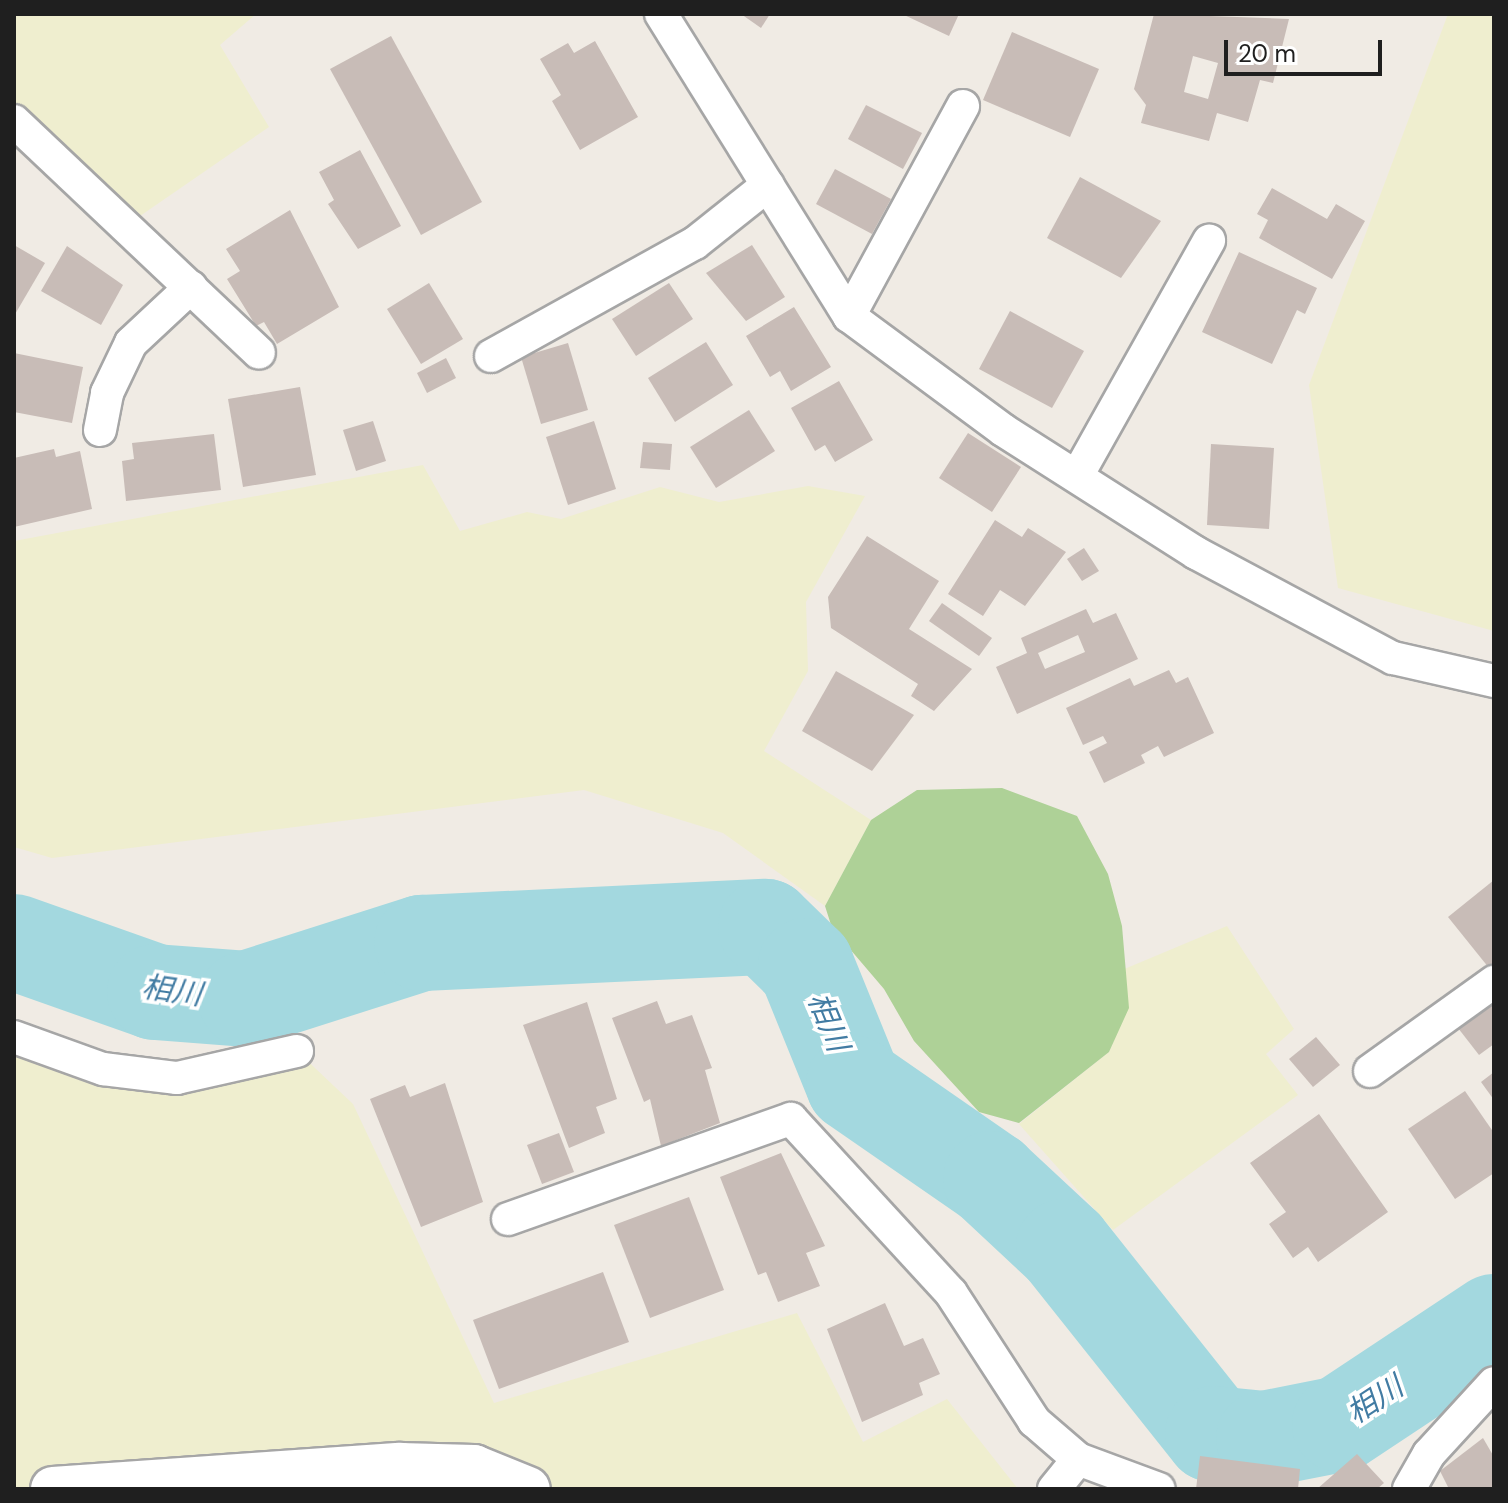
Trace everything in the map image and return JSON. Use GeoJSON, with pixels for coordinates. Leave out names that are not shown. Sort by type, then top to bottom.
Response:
{"type":"FeatureCollection","features":[{"type":"Feature","properties":{"kind":"street"},"geometry":{"type":"LineString","coordinates":[[53,1489],[400,1465],[474,1467],[528,1489]]}},
{"type":"Feature","properties":{"kind":"lane"},"geometry":{"type":"LineString","coordinates":[[661,14],[849,316],[1077,476],[1332,629],[1393,658],[1494,681]]}},
{"type":"Feature","properties":{"kind":"lane"},"geometry":{"type":"LineString","coordinates":[[849,316],[963,106]]}},
{"type":"Feature","properties":{"kind":"lane"},"geometry":{"type":"LineString","coordinates":[[14,121],[259,353]]}},
{"type":"Feature","properties":{"kind":"lane"},"geometry":{"type":"LineString","coordinates":[[491,356],[695,243],[768,185]]}},
{"type":"Feature","properties":{"kind":"lane"},"geometry":{"type":"LineString","coordinates":[[1077,476],[1209,241]]}},
{"type":"Feature","properties":{"kind":"lane"},"geometry":{"type":"LineString","coordinates":[[100,430],[107,393],[131,343],[191,287]]}},
{"type":"Feature","properties":{"kind":"lane"},"geometry":{"type":"LineString","coordinates":[[1370,1071],[1494,982]]}},
{"type":"Feature","properties":{"kind":"lane"},"geometry":{"type":"LineString","coordinates":[[14,1037],[103,1069],[177,1078],[297,1051]]}},
{"type":"Feature","properties":{"kind":"lane"},"geometry":{"type":"LineString","coordinates":[[508,1219],[791,1119],[951,1293],[1034,1421],[1078,1459],[1159,1489]]}},
{"type":"Feature","properties":{"kind":"lane"},"geometry":{"type":"LineString","coordinates":[[1409,1489],[1429,1454],[1494,1383]]}},
{"type":"Feature","properties":{"kind":"lane"},"geometry":{"type":"LineString","coordinates":[[1054,1489],[1078,1459]]}},
{"type":"Feature","properties":{"kind":"green space"},"geometry":{"type":"Polygon","coordinates":[[[14,14],[256,14],[220,45],[269,127],[127,225],[14,121],[14,14]]]}},
{"type":"Feature","properties":{"kind":"green space"},"geometry":{"type":"Polygon","coordinates":[[[1448,14],[1494,14],[1494,631],[1338,588],[1309,385],[1448,14]]]}},
{"type":"Feature","properties":{"kind":"green space"},"geometry":{"type":"Polygon","coordinates":[[[423,465],[460,531],[527,512],[561,519],[660,487],[719,502],[808,486],[865,496],[806,602],[808,671],[764,751],[871,820],[825,906],[723,833],[584,790],[52,858],[14,847],[14,541],[423,465]]]}},
{"type":"Feature","properties":{"kind":"green space"},"geometry":{"type":"Polygon","coordinates":[[[1002,788],[1077,816],[1108,874],[1122,926],[1129,1008],[1109,1052],[1019,1123],[979,1112],[914,1041],[884,989],[832,928],[825,906],[871,820],[917,790],[1002,788]]]}},
{"type":"Feature","properties":{"kind":"green space"},"geometry":{"type":"Polygon","coordinates":[[[1227,926],[1294,1029],[1266,1054],[1298,1095],[1113,1230],[1019,1124],[1109,1052],[1128,1008],[1122,970],[1227,926]]]}},
{"type":"Feature","properties":{"kind":"green space"},"geometry":{"type":"Polygon","coordinates":[[[14,1037],[103,1069],[297,1051],[353,1104],[494,1403],[797,1313],[863,1442],[947,1399],[1018,1489],[14,1489],[14,1037]]]}},
{"type":"Feature","properties":{"kind":"building"},"geometry":{"type":"Polygon","coordinates":[[[741,14],[770,14],[761,28],[741,14]]]}},
{"type":"Feature","properties":{"kind":"building"},"geometry":{"type":"Polygon","coordinates":[[[902,14],[959,14],[949,36],[902,14]]]}},
{"type":"Feature","properties":{"kind":"building"},"geometry":{"type":"Polygon","coordinates":[[[1154,14],[1289,19],[1273,83],[1260,80],[1248,122],[1217,113],[1209,141],[1141,123],[1146,105],[1134,89],[1154,14]],[[1193,56],[1184,92],[1208,99],[1218,63],[1193,56]]]}},
{"type":"Feature","properties":{"kind":"building"},"geometry":{"type":"Polygon","coordinates":[[[1012,32],[1099,69],[1070,137],[983,100],[1012,32]]]}},
{"type":"Feature","properties":{"kind":"building"},"geometry":{"type":"Polygon","coordinates":[[[391,36],[482,202],[421,235],[330,69],[391,36]]]}},
{"type":"Feature","properties":{"kind":"building"},"geometry":{"type":"Polygon","coordinates":[[[595,41],[638,117],[580,150],[552,101],[561,95],[540,59],[568,43],[574,53],[595,41]]]}},
{"type":"Feature","properties":{"kind":"building"},"geometry":{"type":"Polygon","coordinates":[[[866,105],[922,133],[903,169],[848,139],[866,105]]]}},
{"type":"Feature","properties":{"kind":"building"},"geometry":{"type":"Polygon","coordinates":[[[360,150],[401,226],[358,249],[328,204],[334,200],[319,172],[360,150]]]}},
{"type":"Feature","properties":{"kind":"building"},"geometry":{"type":"Polygon","coordinates":[[[835,169],[891,199],[872,234],[816,204],[835,169]]]}},
{"type":"Feature","properties":{"kind":"building"},"geometry":{"type":"Polygon","coordinates":[[[1080,177],[1161,221],[1121,278],[1047,238],[1080,177]]]}},
{"type":"Feature","properties":{"kind":"building"},"geometry":{"type":"Polygon","coordinates":[[[1272,188],[1327,219],[1336,204],[1365,221],[1332,279],[1259,238],[1268,220],[1257,214],[1272,188]]]}},
{"type":"Feature","properties":{"kind":"building"},"geometry":{"type":"Polygon","coordinates":[[[290,210],[339,307],[277,344],[264,322],[256,326],[227,279],[240,271],[226,249],[290,210]]]}},
{"type":"Feature","properties":{"kind":"building"},"geometry":{"type":"Polygon","coordinates":[[[14,245],[45,263],[14,316],[14,245]]]}},
{"type":"Feature","properties":{"kind":"building"},"geometry":{"type":"Polygon","coordinates":[[[752,245],[785,297],[746,321],[706,273],[752,245]]]}},
{"type":"Feature","properties":{"kind":"building"},"geometry":{"type":"Polygon","coordinates":[[[67,246],[123,285],[101,325],[41,291],[67,246]]]}},
{"type":"Feature","properties":{"kind":"building"},"geometry":{"type":"Polygon","coordinates":[[[1239,252],[1317,288],[1305,314],[1297,310],[1272,364],[1202,332],[1239,252]]]}},
{"type":"Feature","properties":{"kind":"building"},"geometry":{"type":"Polygon","coordinates":[[[429,283],[463,339],[421,364],[387,309],[429,283]]]}},
{"type":"Feature","properties":{"kind":"building"},"geometry":{"type":"Polygon","coordinates":[[[669,283],[693,319],[636,356],[612,319],[669,283]]]}},
{"type":"Feature","properties":{"kind":"building"},"geometry":{"type":"Polygon","coordinates":[[[794,307],[831,367],[791,391],[780,371],[770,377],[746,336],[794,307]]]}},
{"type":"Feature","properties":{"kind":"building"},"geometry":{"type":"Polygon","coordinates":[[[1010,311],[1084,351],[1052,408],[979,369],[1010,311]]]}},
{"type":"Feature","properties":{"kind":"building"},"geometry":{"type":"Polygon","coordinates":[[[706,342],[733,385],[675,422],[648,378],[706,342]]]}},
{"type":"Feature","properties":{"kind":"building"},"geometry":{"type":"Polygon","coordinates":[[[568,343],[588,410],[541,424],[521,357],[568,343]]]}},
{"type":"Feature","properties":{"kind":"building"},"geometry":{"type":"Polygon","coordinates":[[[14,353],[83,367],[72,423],[14,412],[14,353]]]}},
{"type":"Feature","properties":{"kind":"building"},"geometry":{"type":"Polygon","coordinates":[[[446,358],[456,378],[427,393],[417,373],[446,358]]]}},
{"type":"Feature","properties":{"kind":"building"},"geometry":{"type":"Polygon","coordinates":[[[839,381],[873,440],[835,462],[825,445],[815,451],[791,408],[839,381]]]}},
{"type":"Feature","properties":{"kind":"building"},"geometry":{"type":"Polygon","coordinates":[[[300,387],[316,475],[243,487],[228,399],[300,387]]]}},
{"type":"Feature","properties":{"kind":"building"},"geometry":{"type":"Polygon","coordinates":[[[749,410],[775,451],[716,488],[690,447],[749,410]]]}},
{"type":"Feature","properties":{"kind":"building"},"geometry":{"type":"Polygon","coordinates":[[[373,421],[386,461],[356,471],[343,430],[373,421]]]}},
{"type":"Feature","properties":{"kind":"building"},"geometry":{"type":"Polygon","coordinates":[[[594,421],[616,489],[568,505],[546,437],[594,421]]]}},
{"type":"Feature","properties":{"kind":"building"},"geometry":{"type":"Polygon","coordinates":[[[968,433],[1021,467],[992,512],[939,478],[968,433]]]}},
{"type":"Feature","properties":{"kind":"building"},"geometry":{"type":"Polygon","coordinates":[[[214,434],[221,490],[126,501],[122,461],[134,459],[132,443],[214,434]]]}},
{"type":"Feature","properties":{"kind":"building"},"geometry":{"type":"Polygon","coordinates":[[[643,442],[672,444],[670,470],[640,468],[643,442]]]}},
{"type":"Feature","properties":{"kind":"building"},"geometry":{"type":"Polygon","coordinates":[[[1211,444],[1274,448],[1269,529],[1207,525],[1211,444]]]}},
{"type":"Feature","properties":{"kind":"building"},"geometry":{"type":"Polygon","coordinates":[[[54,449],[56,457],[80,451],[92,509],[14,527],[14,458],[54,449]]]}},
{"type":"Feature","properties":{"kind":"building"},"geometry":{"type":"Polygon","coordinates":[[[995,520],[1022,537],[1028,528],[1066,552],[1025,606],[1000,590],[983,616],[948,594],[995,520]]]}},
{"type":"Feature","properties":{"kind":"building"},"geometry":{"type":"Polygon","coordinates":[[[867,536],[939,581],[909,629],[972,669],[934,711],[911,696],[918,684],[831,628],[828,597],[867,536]]]}},
{"type":"Feature","properties":{"kind":"building"},"geometry":{"type":"Polygon","coordinates":[[[1084,548],[1099,571],[1082,581],[1067,559],[1084,548]]]}},
{"type":"Feature","properties":{"kind":"building"},"geometry":{"type":"Polygon","coordinates":[[[942,603],[992,638],[979,656],[929,621],[942,603]]]}},
{"type":"Feature","properties":{"kind":"building"},"geometry":{"type":"Polygon","coordinates":[[[1086,609],[1093,623],[1116,613],[1138,659],[1017,714],[996,667],[1027,653],[1021,638],[1086,609]],[[1078,635],[1038,653],[1045,669],[1085,652],[1078,635]]]}},
{"type":"Feature","properties":{"kind":"building"},"geometry":{"type":"Polygon","coordinates":[[[1169,670],[1176,683],[1188,677],[1214,733],[1164,757],[1158,746],[1141,755],[1145,763],[1104,783],[1089,752],[1107,743],[1103,736],[1083,745],[1066,708],[1130,678],[1134,686],[1169,670]]]}},
{"type":"Feature","properties":{"kind":"building"},"geometry":{"type":"Polygon","coordinates":[[[836,671],[914,715],[872,771],[802,731],[836,671]]]}},
{"type":"Feature","properties":{"kind":"building"},"geometry":{"type":"Polygon","coordinates":[[[1494,880],[1494,964],[1489,968],[1448,917],[1494,880]]]}},
{"type":"Feature","properties":{"kind":"building"},"geometry":{"type":"Polygon","coordinates":[[[657,1001],[666,1024],[692,1015],[712,1068],[705,1070],[720,1123],[661,1146],[650,1099],[644,1102],[612,1018],[657,1001]]]}},
{"type":"Feature","properties":{"kind":"building"},"geometry":{"type":"Polygon","coordinates":[[[1494,1001],[1494,1044],[1479,1055],[1458,1028],[1494,1001]]]}},
{"type":"Feature","properties":{"kind":"building"},"geometry":{"type":"Polygon","coordinates":[[[587,1002],[617,1099],[596,1107],[605,1133],[569,1148],[523,1025],[587,1002]]]}},
{"type":"Feature","properties":{"kind":"building"},"geometry":{"type":"Polygon","coordinates":[[[1316,1037],[1340,1065],[1313,1087],[1289,1059],[1316,1037]]]}},
{"type":"Feature","properties":{"kind":"building"},"geometry":{"type":"Polygon","coordinates":[[[1494,1072],[1494,1100],[1481,1082],[1494,1072]]]}},
{"type":"Feature","properties":{"kind":"building"},"geometry":{"type":"Polygon","coordinates":[[[445,1083],[483,1202],[421,1227],[370,1099],[405,1085],[410,1097],[445,1083]]]}},
{"type":"Feature","properties":{"kind":"building"},"geometry":{"type":"Polygon","coordinates":[[[1465,1091],[1494,1133],[1494,1173],[1455,1199],[1408,1129],[1465,1091]]]}},
{"type":"Feature","properties":{"kind":"building"},"geometry":{"type":"Polygon","coordinates":[[[1319,1114],[1388,1212],[1318,1262],[1308,1247],[1293,1258],[1269,1224],[1286,1212],[1250,1163],[1319,1114]]]}},
{"type":"Feature","properties":{"kind":"building"},"geometry":{"type":"Polygon","coordinates":[[[559,1133],[574,1172],[542,1184],[527,1145],[559,1133]]]}},
{"type":"Feature","properties":{"kind":"building"},"geometry":{"type":"Polygon","coordinates":[[[781,1153],[825,1246],[806,1253],[820,1286],[778,1302],[766,1272],[758,1275],[720,1177],[781,1153]]]}},
{"type":"Feature","properties":{"kind":"building"},"geometry":{"type":"Polygon","coordinates":[[[689,1197],[724,1290],[650,1318],[614,1225],[689,1197]]]}},
{"type":"Feature","properties":{"kind":"building"},"geometry":{"type":"Polygon","coordinates":[[[603,1272],[629,1342],[499,1389],[473,1320],[603,1272]]]}},
{"type":"Feature","properties":{"kind":"building"},"geometry":{"type":"Polygon","coordinates":[[[885,1303],[904,1346],[923,1338],[940,1374],[919,1383],[923,1395],[862,1422],[827,1329],[885,1303]]]}},
{"type":"Feature","properties":{"kind":"building"},"geometry":{"type":"Polygon","coordinates":[[[1483,1438],[1494,1457],[1494,1489],[1449,1489],[1440,1471],[1483,1438]]]}},
{"type":"Feature","properties":{"kind":"building"},"geometry":{"type":"Polygon","coordinates":[[[1357,1454],[1384,1483],[1377,1489],[1317,1489],[1357,1454]]]}},
{"type":"Feature","properties":{"kind":"building"},"geometry":{"type":"Polygon","coordinates":[[[1200,1456],[1300,1469],[1298,1489],[1196,1489],[1200,1456]]]}},
{"type":"Feature","properties":{"kind":"waterway","name":"相川"},"geometry":{"type":"LineString","coordinates":[[14,942],[155,992],[246,999],[422,943],[766,927],[806,966],[854,1084],[991,1179],[1064,1247],[1213,1434],[1264,1439],[1340,1424],[1494,1322]]}}]}
